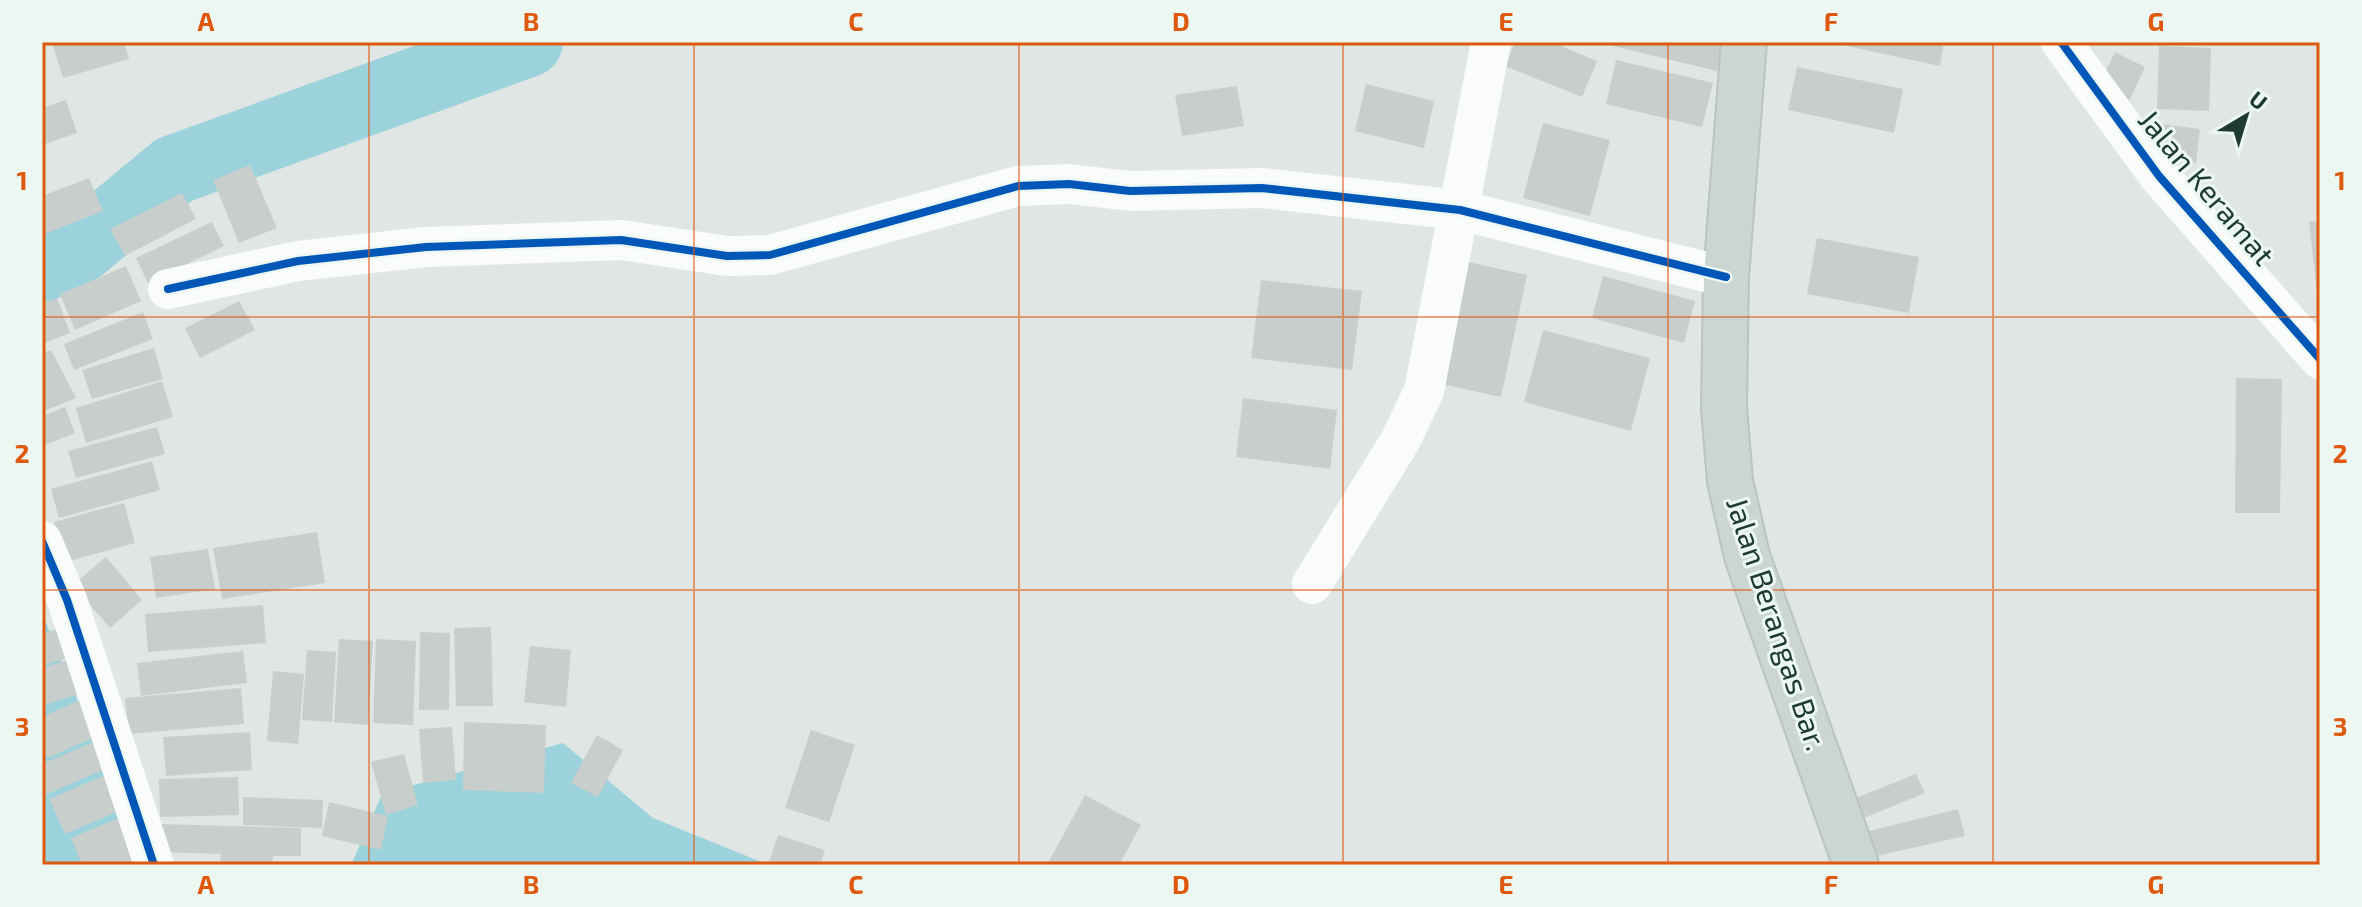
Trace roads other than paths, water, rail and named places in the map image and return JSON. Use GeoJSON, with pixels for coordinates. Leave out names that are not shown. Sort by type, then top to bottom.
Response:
{"type":"FeatureCollection","features":[{"type":"Feature","properties":{"kind":"main road","name":"Jalan Berangas Bar."},"geometry":{"type":"LineString","coordinates":[[1744,42],[1726,277],[1724,408],[1730,481],[1747,556],[1856,865]]}},
{"type":"Feature","properties":{"kind":"street"},"geometry":{"type":"LineString","coordinates":[[1312,584],[1400,441],[1424,391],[1491,42]]}},
{"type":"Feature","properties":{"kind":"street","name":"Jalan Keramat"},"geometry":{"type":"LineString","coordinates":[[2061,42],[2159,176],[2320,359]]}},
{"type":"Feature","properties":{"kind":"street"},"geometry":{"type":"LineString","coordinates":[[168,289],[298,261],[426,247],[621,240],[727,256],[770,255],[1018,186],[1069,184],[1130,191],[1262,188],[1460,210],[1726,277]]}},
{"type":"Feature","properties":{"kind":"street"},"geometry":{"type":"LineString","coordinates":[[42,541],[67,600],[154,865]]}},
{"type":"Feature","properties":{"kind":"water"},"geometry":{"type":"Polygon","coordinates":[[[42,613],[137,847],[141,865],[42,865],[42,613]]]}},
{"type":"Feature","properties":{"kind":"water"},"geometry":{"type":"Polygon","coordinates":[[[563,743],[653,818],[769,865],[351,865],[382,794],[563,743]]]}},
{"type":"Feature","properties":{"kind":"waterway"},"geometry":{"type":"LineString","coordinates":[[42,267],[74,253],[174,170],[528,42]]}}]}
